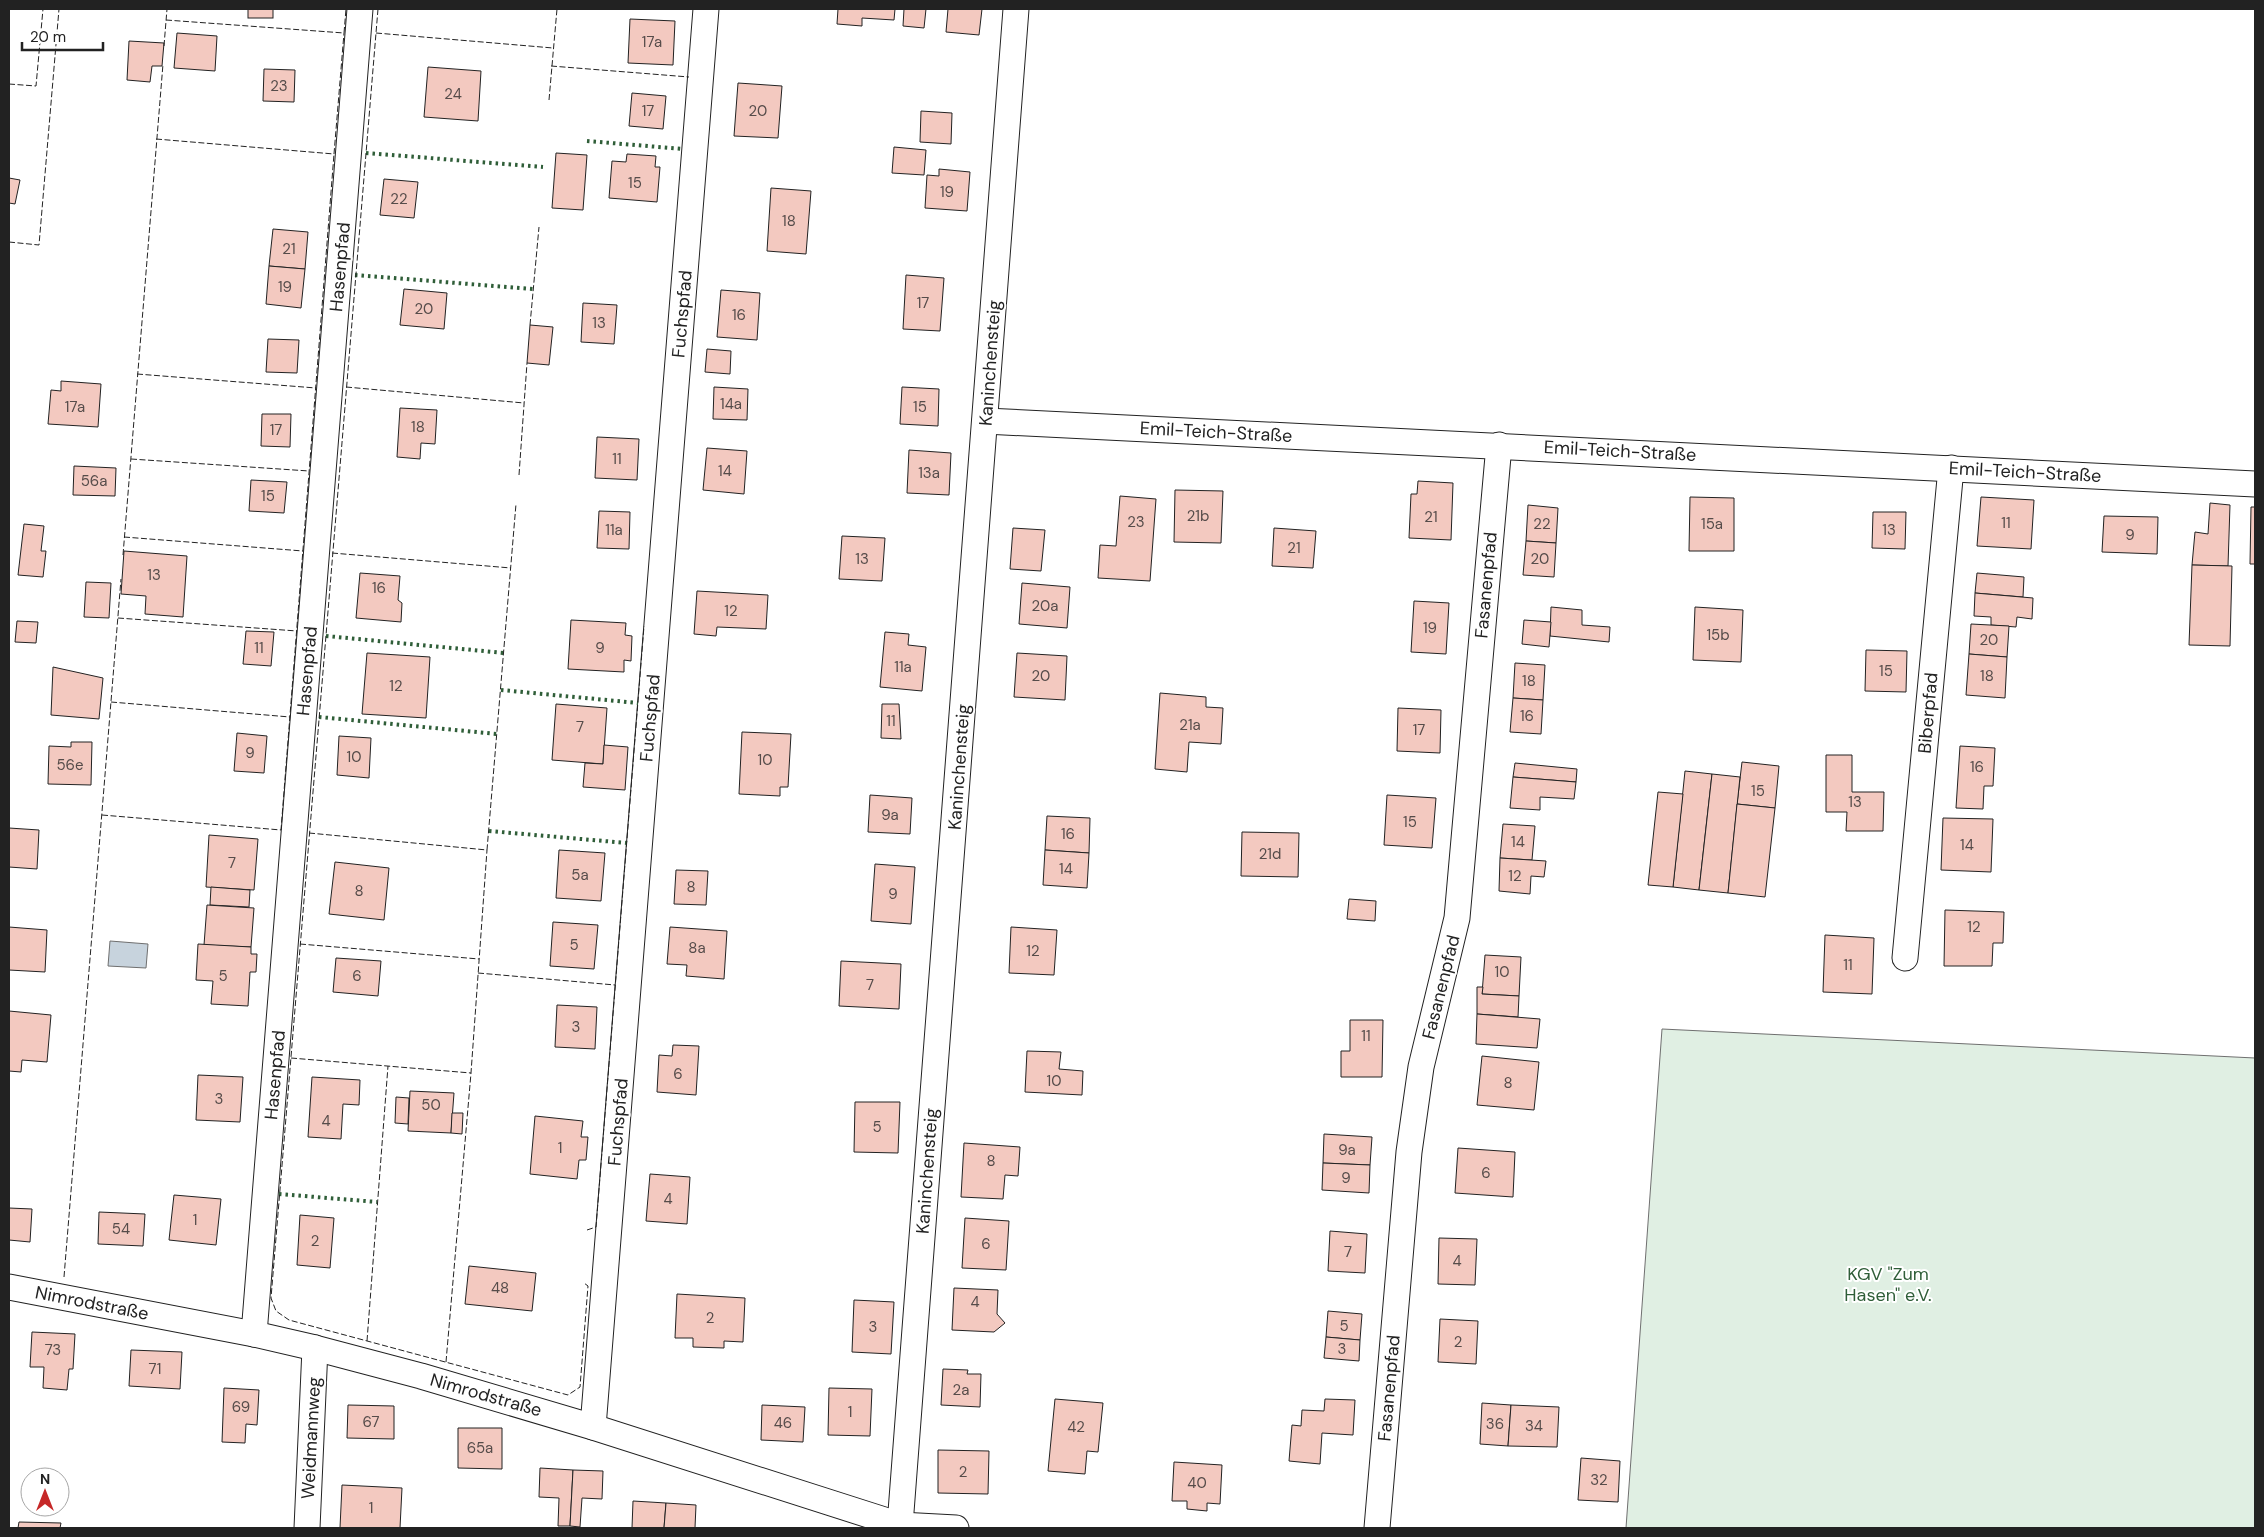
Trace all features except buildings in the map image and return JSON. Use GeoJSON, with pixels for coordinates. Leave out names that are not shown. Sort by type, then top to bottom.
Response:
{"type":"FeatureCollection","features":[{"type":"Feature","properties":{"kind":"street","name":"Hasenpfad"},"geometry":{"type":"LineString","coordinates":[[254,1334],[360,9]]}},
{"type":"Feature","properties":{"kind":"street","name":"Fuchspfad"},"geometry":{"type":"LineString","coordinates":[[593,1427],[706,9]]}},
{"type":"Feature","properties":{"kind":"street","name":"Kaninchensteig"},"geometry":{"type":"LineString","coordinates":[[900,1525],[986,421],[1016,9]]}},
{"type":"Feature","properties":{"kind":"street","name":"Emil-Teich-Straße"},"geometry":{"type":"LineString","coordinates":[[986,421],[2255,484]]}},
{"type":"Feature","properties":{"kind":"street","name":"Fasanenpfad"},"geometry":{"type":"LineString","coordinates":[[1378,1528],[1409,1152],[1421,1067],[1457,918],[1499,445]]}},
{"type":"Feature","properties":{"kind":"street","name":"Biberpfad"},"geometry":{"type":"LineString","coordinates":[[1905,958],[1951,468]]}},
{"type":"Feature","properties":{"kind":"street","name":"Nimrodstraße"},"geometry":{"type":"LineString","coordinates":[[9,1287],[254,1334],[315,1348],[421,1376],[593,1427],[900,1525],[956,1528]]}},
{"type":"Feature","properties":{"kind":"street","name":"Weidmannweg"},"geometry":{"type":"LineString","coordinates":[[307,1528],[315,1348]]}},
{"type":"Feature","properties":{"kind":"green space","name":"KGV \"Zum Hasen\" e.V."},"geometry":{"type":"Polygon","coordinates":[[[1662,1029],[2255,1058],[2255,1528],[1626,1528],[1662,1029]]]}},
{"type":"Feature","properties":{"kind":"shaded area"},"geometry":{"type":"Polygon","coordinates":[[[110,941],[148,944],[146,968],[108,966],[110,941]]]}},
{"type":"Feature","properties":{"kind":"hedge"},"geometry":{"type":"LineString","coordinates":[[587,141],[683,149]]}},
{"type":"Feature","properties":{"kind":"hedge"},"geometry":{"type":"LineString","coordinates":[[366,153],[543,167]]}},
{"type":"Feature","properties":{"kind":"hedge"},"geometry":{"type":"LineString","coordinates":[[355,275],[533,289]]}},
{"type":"Feature","properties":{"kind":"hedge"},"geometry":{"type":"LineString","coordinates":[[326,636],[504,653]]}},
{"type":"Feature","properties":{"kind":"hedge"},"geometry":{"type":"LineString","coordinates":[[501,690],[638,703]]}},
{"type":"Feature","properties":{"kind":"hedge"},"geometry":{"type":"LineString","coordinates":[[319,717],[497,734]]}},
{"type":"Feature","properties":{"kind":"hedge"},"geometry":{"type":"LineString","coordinates":[[489,831],[627,843]]}},
{"type":"Feature","properties":{"kind":"hedge"},"geometry":{"type":"LineString","coordinates":[[279,1194],[377,1202]]}},
{"type":"Feature","properties":{"kind":"fence"},"geometry":{"type":"LineString","coordinates":[[9,84],[36,86],[43,9]]}},
{"type":"Feature","properties":{"kind":"fence"},"geometry":{"type":"LineString","coordinates":[[9,242],[39,245],[59,9]]}},
{"type":"Feature","properties":{"kind":"fence"},"geometry":{"type":"LineString","coordinates":[[164,46],[167,9]]}},
{"type":"Feature","properties":{"kind":"fence"},"geometry":{"type":"LineString","coordinates":[[166,20],[344,33],[346,9]]}},
{"type":"Feature","properties":{"kind":"fence"},"geometry":{"type":"LineString","coordinates":[[378,9],[271,1298],[276,1311],[289,1320],[568,1395],[580,1387],[588,1286],[584,1283]]}},
{"type":"Feature","properties":{"kind":"fence"},"geometry":{"type":"LineString","coordinates":[[549,100],[557,9]]}},
{"type":"Feature","properties":{"kind":"fence"},"geometry":{"type":"LineString","coordinates":[[156,139],[334,154],[344,33]]}},
{"type":"Feature","properties":{"kind":"fence"},"geometry":{"type":"LineString","coordinates":[[376,33],[553,48]]}},
{"type":"Feature","properties":{"kind":"fence"},"geometry":{"type":"LineString","coordinates":[[123,555],[163,64]]}},
{"type":"Feature","properties":{"kind":"fence"},"geometry":{"type":"LineString","coordinates":[[551,66],[689,77]]}},
{"type":"Feature","properties":{"kind":"fence"},"geometry":{"type":"LineString","coordinates":[[102,815],[281,830],[334,154]]}},
{"type":"Feature","properties":{"kind":"fence"},"geometry":{"type":"LineString","coordinates":[[530,325],[539,227]]}},
{"type":"Feature","properties":{"kind":"fence"},"geometry":{"type":"LineString","coordinates":[[519,475],[527,363]]}},
{"type":"Feature","properties":{"kind":"fence"},"geometry":{"type":"LineString","coordinates":[[137,374],[316,388]]}},
{"type":"Feature","properties":{"kind":"fence"},"geometry":{"type":"LineString","coordinates":[[346,387],[524,403]]}},
{"type":"Feature","properties":{"kind":"fence"},"geometry":{"type":"LineString","coordinates":[[131,459],[309,471]]}},
{"type":"Feature","properties":{"kind":"fence"},"geometry":{"type":"LineString","coordinates":[[309,833],[487,850],[516,504]]}},
{"type":"Feature","properties":{"kind":"fence"},"geometry":{"type":"LineString","coordinates":[[124,537],[303,551]]}},
{"type":"Feature","properties":{"kind":"fence"},"geometry":{"type":"LineString","coordinates":[[332,553],[511,568]]}},
{"type":"Feature","properties":{"kind":"fence"},"geometry":{"type":"LineString","coordinates":[[64,1277],[121,579]]}},
{"type":"Feature","properties":{"kind":"fence"},"geometry":{"type":"LineString","coordinates":[[118,618],[297,631]]}},
{"type":"Feature","properties":{"kind":"fence"},"geometry":{"type":"LineString","coordinates":[[587,1230],[596,1227],[644,626]]}},
{"type":"Feature","properties":{"kind":"fence"},"geometry":{"type":"LineString","coordinates":[[111,702],[290,717]]}},
{"type":"Feature","properties":{"kind":"fence"},"geometry":{"type":"LineString","coordinates":[[446,1362],[471,1073],[487,850]]}},
{"type":"Feature","properties":{"kind":"fence"},"geometry":{"type":"LineString","coordinates":[[300,944],[479,959]]}},
{"type":"Feature","properties":{"kind":"fence"},"geometry":{"type":"LineString","coordinates":[[478,973],[615,985]]}},
{"type":"Feature","properties":{"kind":"fence"},"geometry":{"type":"LineString","coordinates":[[291,1058],[471,1073]]}},
{"type":"Feature","properties":{"kind":"fence"},"geometry":{"type":"LineString","coordinates":[[367,1341],[388,1066]]}}]}
